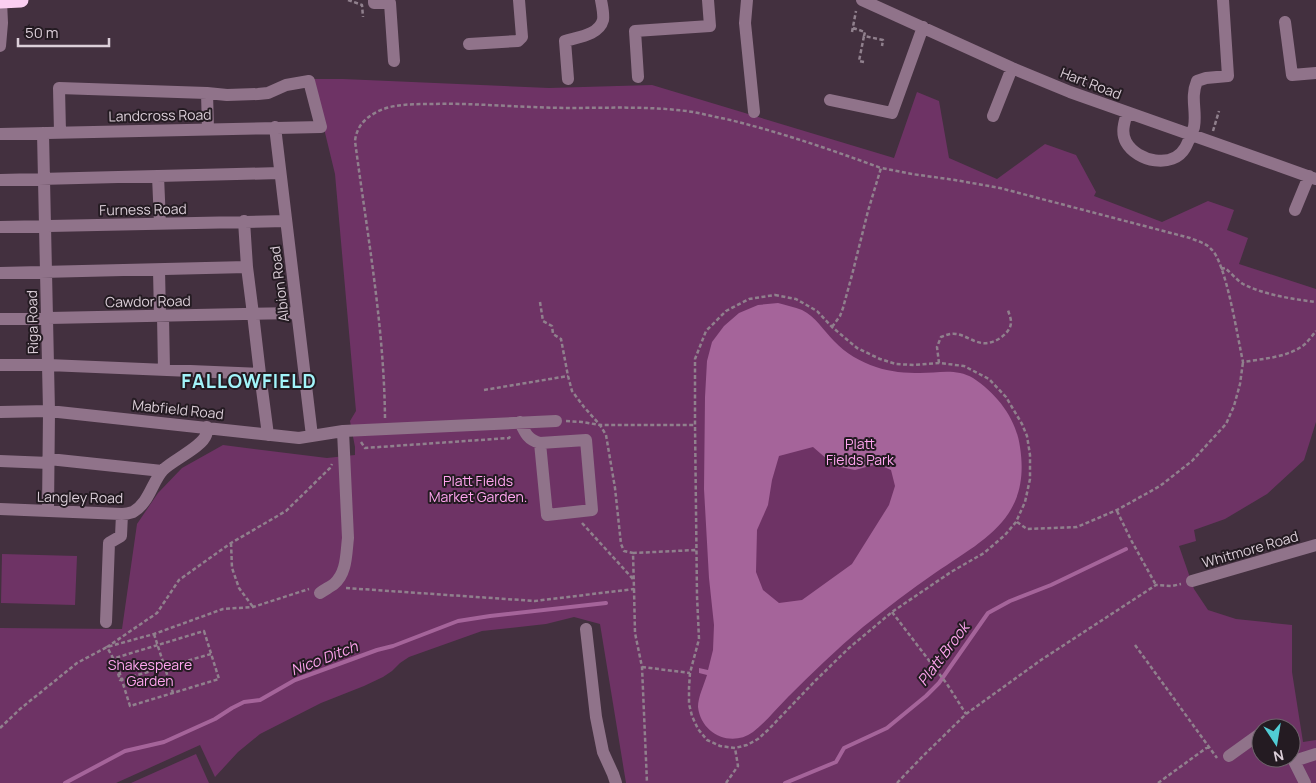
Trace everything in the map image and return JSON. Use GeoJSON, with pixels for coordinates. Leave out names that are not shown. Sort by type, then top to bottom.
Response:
{"type":"FeatureCollection","features":[{"type":"Feature","properties":{"kind":"highway"},"geometry":{"type":"LineString","coordinates":[[0,1],[21,0]]}},
{"type":"Feature","properties":{"kind":"street"},"geometry":{"type":"LineString","coordinates":[[374,0],[374,3],[390,3],[394,62]]}},
{"type":"Feature","properties":{"kind":"street"},"geometry":{"type":"LineString","coordinates":[[469,44],[518,41],[522,37],[519,0]]}},
{"type":"Feature","properties":{"kind":"street"},"geometry":{"type":"LineString","coordinates":[[568,79],[565,41],[587,35],[599,29],[603,19],[601,0]]}},
{"type":"Feature","properties":{"kind":"street"},"geometry":{"type":"LineString","coordinates":[[638,77],[635,31],[710,26],[708,0]]}},
{"type":"Feature","properties":{"kind":"street"},"geometry":{"type":"LineString","coordinates":[[748,0],[745,23],[754,112]]}},
{"type":"Feature","properties":{"kind":"street"},"geometry":{"type":"LineString","coordinates":[[1127,113],[1123,125],[1126,142],[1139,156],[1160,161],[1180,154],[1186,148],[1194,126],[1193,90],[1197,81],[1206,78],[1228,76],[1224,0]]}},
{"type":"Feature","properties":{"kind":"street"},"geometry":{"type":"LineString","coordinates":[[0,1],[2,23],[0,46]]}},
{"type":"Feature","properties":{"kind":"street","name":"Hart Road"},"geometry":{"type":"LineString","coordinates":[[860,3],[923,27],[1012,68],[1070,92],[1312,177]]}},
{"type":"Feature","properties":{"kind":"street"},"geometry":{"type":"LineString","coordinates":[[1285,22],[1292,75],[1316,73]]}},
{"type":"Feature","properties":{"kind":"street"},"geometry":{"type":"LineString","coordinates":[[830,100],[892,113],[923,27]]}},
{"type":"Feature","properties":{"kind":"street"},"geometry":{"type":"LineString","coordinates":[[993,116],[1012,68]]}},
{"type":"Feature","properties":{"kind":"street","name":"Landcross Road"},"geometry":{"type":"LineString","coordinates":[[0,134],[321,127],[309,81],[286,84],[268,93],[208,93]]}},
{"type":"Feature","properties":{"kind":"street"},"geometry":{"type":"LineString","coordinates":[[60,132],[59,88],[208,93],[208,129]]}},
{"type":"Feature","properties":{"kind":"street","name":"Albion Road"},"geometry":{"type":"LineString","coordinates":[[275,128],[312,436]]}},
{"type":"Feature","properties":{"kind":"street","name":"Riga Road"},"geometry":{"type":"LineString","coordinates":[[44,133],[49,411],[48,511]]}},
{"type":"Feature","properties":{"kind":"street"},"geometry":{"type":"LineString","coordinates":[[0,180],[280,173]]}},
{"type":"Feature","properties":{"kind":"street"},"geometry":{"type":"LineString","coordinates":[[158,176],[160,223]]}},
{"type":"Feature","properties":{"kind":"street"},"geometry":{"type":"LineString","coordinates":[[1296,210],[1312,177]]}},
{"type":"Feature","properties":{"kind":"street"},"geometry":{"type":"LineString","coordinates":[[244,221],[247,268],[268,435]]}},
{"type":"Feature","properties":{"kind":"street","name":"Furness Road"},"geometry":{"type":"LineString","coordinates":[[0,227],[286,221]]}},
{"type":"Feature","properties":{"kind":"street"},"geometry":{"type":"LineString","coordinates":[[0,273],[247,268]]}},
{"type":"Feature","properties":{"kind":"street"},"geometry":{"type":"LineString","coordinates":[[159,270],[164,370]]}},
{"type":"Feature","properties":{"kind":"street","name":"Cawdor Road"},"geometry":{"type":"LineString","coordinates":[[0,319],[297,313]]}},
{"type":"Feature","properties":{"kind":"street"},"geometry":{"type":"LineString","coordinates":[[0,365],[48,365],[260,374]]}},
{"type":"Feature","properties":{"kind":"street","name":"Mabfield Road"},"geometry":{"type":"LineString","coordinates":[[0,412],[49,411],[299,438],[347,432],[556,421]]}},
{"type":"Feature","properties":{"kind":"street"},"geometry":{"type":"LineString","coordinates":[[520,422],[528,437],[540,443],[586,440],[592,510],[547,515],[540,443]]}},
{"type":"Feature","properties":{"kind":"street","name":"Langley Road"},"geometry":{"type":"LineString","coordinates":[[0,509],[122,514],[133,512],[152,489],[162,471],[201,443],[206,436],[207,427]]}},
{"type":"Feature","properties":{"kind":"street"},"geometry":{"type":"LineString","coordinates":[[324,590],[340,577],[344,567],[348,538],[347,432]]}},
{"type":"Feature","properties":{"kind":"street"},"geometry":{"type":"LineString","coordinates":[[0,461],[49,461],[162,471]]}},
{"type":"Feature","properties":{"kind":"street"},"geometry":{"type":"LineString","coordinates":[[106,622],[109,543],[120,536],[122,514]]}},
{"type":"Feature","properties":{"kind":"street","name":"Whitmore Road"},"geometry":{"type":"LineString","coordinates":[[1192,581],[1316,545]]}},
{"type":"Feature","properties":{"kind":"street"},"geometry":{"type":"LineString","coordinates":[[586,629],[596,717],[601,743],[616,783]]}},
{"type":"Feature","properties":{"kind":"street"},"geometry":{"type":"LineString","coordinates":[[1229,756],[1251,740]]}},
{"type":"Feature","properties":{"kind":"street"},"geometry":{"type":"LineString","coordinates":[[1301,757],[1316,754]]}},
{"type":"Feature","properties":{"kind":"street"},"geometry":{"type":"LineString","coordinates":[[1298,768],[1305,783]]}},
{"type":"Feature","properties":{"kind":"path"},"geometry":{"type":"LineString","coordinates":[[348,0],[362,6],[363,16]]}},
{"type":"Feature","properties":{"kind":"path"},"geometry":{"type":"LineString","coordinates":[[852,32],[856,11],[860,3]]}},
{"type":"Feature","properties":{"kind":"path"},"geometry":{"type":"LineString","coordinates":[[853,28],[865,32],[859,60],[864,62]]}},
{"type":"Feature","properties":{"kind":"path"},"geometry":{"type":"LineString","coordinates":[[864,36],[883,40],[882,46]]}},
{"type":"Feature","properties":{"kind":"path"},"geometry":{"type":"LineString","coordinates":[[386,430],[382,355],[366,215],[355,141],[356,132],[361,124],[370,116],[389,108],[410,104],[661,108],[702,114],[788,135],[881,168],[1000,188],[1190,238],[1213,249],[1227,286],[1243,362],[1234,406],[1226,424],[1192,461],[1160,486],[1117,510],[1077,527],[1027,530],[1016,522]]}},
{"type":"Feature","properties":{"kind":"path"},"geometry":{"type":"LineString","coordinates":[[1210,141],[1219,111]]}},
{"type":"Feature","properties":{"kind":"path"},"geometry":{"type":"LineString","coordinates":[[832,327],[843,308],[868,210],[881,168]]}},
{"type":"Feature","properties":{"kind":"path"},"geometry":{"type":"LineString","coordinates":[[1221,269],[1225,268],[1242,283],[1266,293],[1316,302]]}},
{"type":"Feature","properties":{"kind":"path"},"geometry":{"type":"LineString","coordinates":[[775,295],[796,299],[817,311],[832,327],[857,348],[880,359],[896,364],[938,363],[964,366],[989,379],[1006,397],[1027,436],[1030,454],[1030,479],[1025,502],[1016,522],[984,554],[951,572],[892,612],[849,648],[758,739],[747,745],[735,748],[720,746],[707,740],[698,728],[692,716],[690,704],[690,674],[698,639],[695,359],[706,331],[726,311],[750,299],[775,295]]}},
{"type":"Feature","properties":{"kind":"path"},"geometry":{"type":"LineString","coordinates":[[540,302],[544,322],[552,326],[554,334],[561,339],[572,391],[606,435],[615,488],[621,544],[624,551],[633,553],[696,550]]}},
{"type":"Feature","properties":{"kind":"path"},"geometry":{"type":"LineString","coordinates":[[938,363],[937,347],[941,338],[950,334],[958,334],[973,341],[990,343],[1010,329],[1011,321],[1008,310]]}},
{"type":"Feature","properties":{"kind":"path"},"geometry":{"type":"LineString","coordinates":[[1243,362],[1269,358],[1294,351],[1305,344],[1316,331]]}},
{"type":"Feature","properties":{"kind":"path"},"geometry":{"type":"LineString","coordinates":[[484,390],[568,376]]}},
{"type":"Feature","properties":{"kind":"path"},"geometry":{"type":"LineString","coordinates":[[556,421],[600,425],[695,425]]}},
{"type":"Feature","properties":{"kind":"path"},"geometry":{"type":"LineString","coordinates":[[347,432],[365,448],[509,438],[520,422]]}},
{"type":"Feature","properties":{"kind":"path"},"geometry":{"type":"LineString","coordinates":[[0,728],[76,663],[107,647],[157,613],[179,580],[231,542],[286,511],[330,468],[334,459]]}},
{"type":"Feature","properties":{"kind":"path"},"geometry":{"type":"LineString","coordinates":[[1117,510],[1131,540],[1156,584]]}},
{"type":"Feature","properties":{"kind":"path"},"geometry":{"type":"LineString","coordinates":[[582,523],[634,580]]}},
{"type":"Feature","properties":{"kind":"path"},"geometry":{"type":"LineString","coordinates":[[231,542],[232,568],[239,588],[253,607]]}},
{"type":"Feature","properties":{"kind":"path"},"geometry":{"type":"LineString","coordinates":[[633,553],[636,633],[642,667],[647,783]]}},
{"type":"Feature","properties":{"kind":"path"},"geometry":{"type":"LineString","coordinates":[[897,783],[966,714],[1041,660],[1156,584],[1172,586],[1192,581]]}},
{"type":"Feature","properties":{"kind":"path"},"geometry":{"type":"LineString","coordinates":[[107,647],[154,634],[223,609],[253,607],[318,586],[324,590],[535,601],[634,589]]}},
{"type":"Feature","properties":{"kind":"path"},"geometry":{"type":"LineString","coordinates":[[892,612],[947,684],[966,714]]}},
{"type":"Feature","properties":{"kind":"path"},"geometry":{"type":"LineString","coordinates":[[204,631],[218,679],[130,706],[115,658],[158,644],[204,631]]}},
{"type":"Feature","properties":{"kind":"path"},"geometry":{"type":"LineString","coordinates":[[154,634],[173,693]]}},
{"type":"Feature","properties":{"kind":"path"},"geometry":{"type":"LineString","coordinates":[[1135,645],[1220,762],[1229,756]]}},
{"type":"Feature","properties":{"kind":"path"},"geometry":{"type":"LineString","coordinates":[[107,647],[114,660],[120,680],[122,680]]}},
{"type":"Feature","properties":{"kind":"path"},"geometry":{"type":"LineString","coordinates":[[122,680],[211,654]]}},
{"type":"Feature","properties":{"kind":"path"},"geometry":{"type":"LineString","coordinates":[[642,667],[690,674]]}},
{"type":"Feature","properties":{"kind":"path"},"geometry":{"type":"LineString","coordinates":[[1158,783],[1209,746]]}},
{"type":"Feature","properties":{"kind":"path"},"geometry":{"type":"LineString","coordinates":[[726,783],[738,766],[735,748]]}},
{"type":"Feature","properties":{"kind":"green space","name":"Platt Fields Park"},"geometry":{"type":"Polygon","coordinates":[[[312,79],[549,88],[652,85],[894,158],[917,92],[939,101],[949,158],[997,179],[1045,144],[1076,155],[1096,192],[1094,196],[1162,222],[1208,201],[1234,210],[1227,230],[1248,238],[1239,264],[1316,289],[1316,422],[1304,460],[1267,494],[1225,519],[1194,530],[1196,541],[1179,546],[1194,589],[1208,610],[1236,619],[1292,625],[1292,672],[1299,718],[1251,718],[1251,768],[1301,768],[1301,729],[1303,742],[1316,740],[1316,783],[626,783],[600,624],[574,617],[546,624],[482,631],[409,657],[383,677],[321,703],[260,734],[238,752],[215,777],[200,745],[116,783],[0,783],[0,628],[122,629],[137,524],[158,493],[182,468],[223,445],[327,458],[355,455],[350,421],[356,411],[335,174],[312,79]]]}},
{"type":"Feature","properties":{"kind":"green space"},"geometry":{"type":"Polygon","coordinates":[[[2,554],[77,556],[75,605],[1,603],[2,554]]]}},
{"type":"Feature","properties":{"kind":"green space"},"geometry":{"type":"Polygon","coordinates":[[[196,754],[209,783],[131,783],[196,754]]]}},
{"type":"Feature","properties":{"kind":"shaded area"},"geometry":{"type":"Polygon","coordinates":[[[778,303],[802,310],[815,320],[848,353],[876,367],[904,372],[954,372],[973,378],[990,391],[1010,417],[1018,436],[1022,471],[1018,492],[1011,509],[987,537],[863,627],[815,670],[767,720],[753,732],[736,739],[718,736],[711,731],[700,716],[698,707],[707,675],[699,673],[699,668],[708,670],[713,650],[714,625],[709,578],[704,489],[705,397],[707,361],[712,342],[724,326],[739,313],[758,305],[778,303]],[[813,447],[779,456],[772,480],[768,505],[757,530],[756,572],[763,590],[779,603],[802,600],[852,564],[889,505],[895,486],[891,470],[877,464],[855,470],[835,466],[813,447]]]}},
{"type":"Feature","properties":{"kind":"waterway","name":"Platt Brook"},"geometry":{"type":"LineString","coordinates":[[785,783],[836,762],[844,748],[887,728],[926,696],[939,683],[988,613],[1010,601],[1051,585],[1126,549]]}},
{"type":"Feature","properties":{"kind":"waterway","name":"Nico Ditch"},"geometry":{"type":"LineString","coordinates":[[65,783],[125,751],[164,742],[215,719],[244,702],[260,700],[295,680],[458,621],[606,603]]}},
{"type":"Feature","properties":{"kind":"district","name":"FALLOWFIELD"},"geometry":{"type":"Point","coordinates":[249,381]}},
{"type":"Feature","properties":{"kind":"park label","name":"Platt Fields Market Garden."},"geometry":{"type":"Point","coordinates":[478,488]}},
{"type":"Feature","properties":{"kind":"park label","name":"Shakespeare Garden"},"geometry":{"type":"Point","coordinates":[150,672]}}]}
